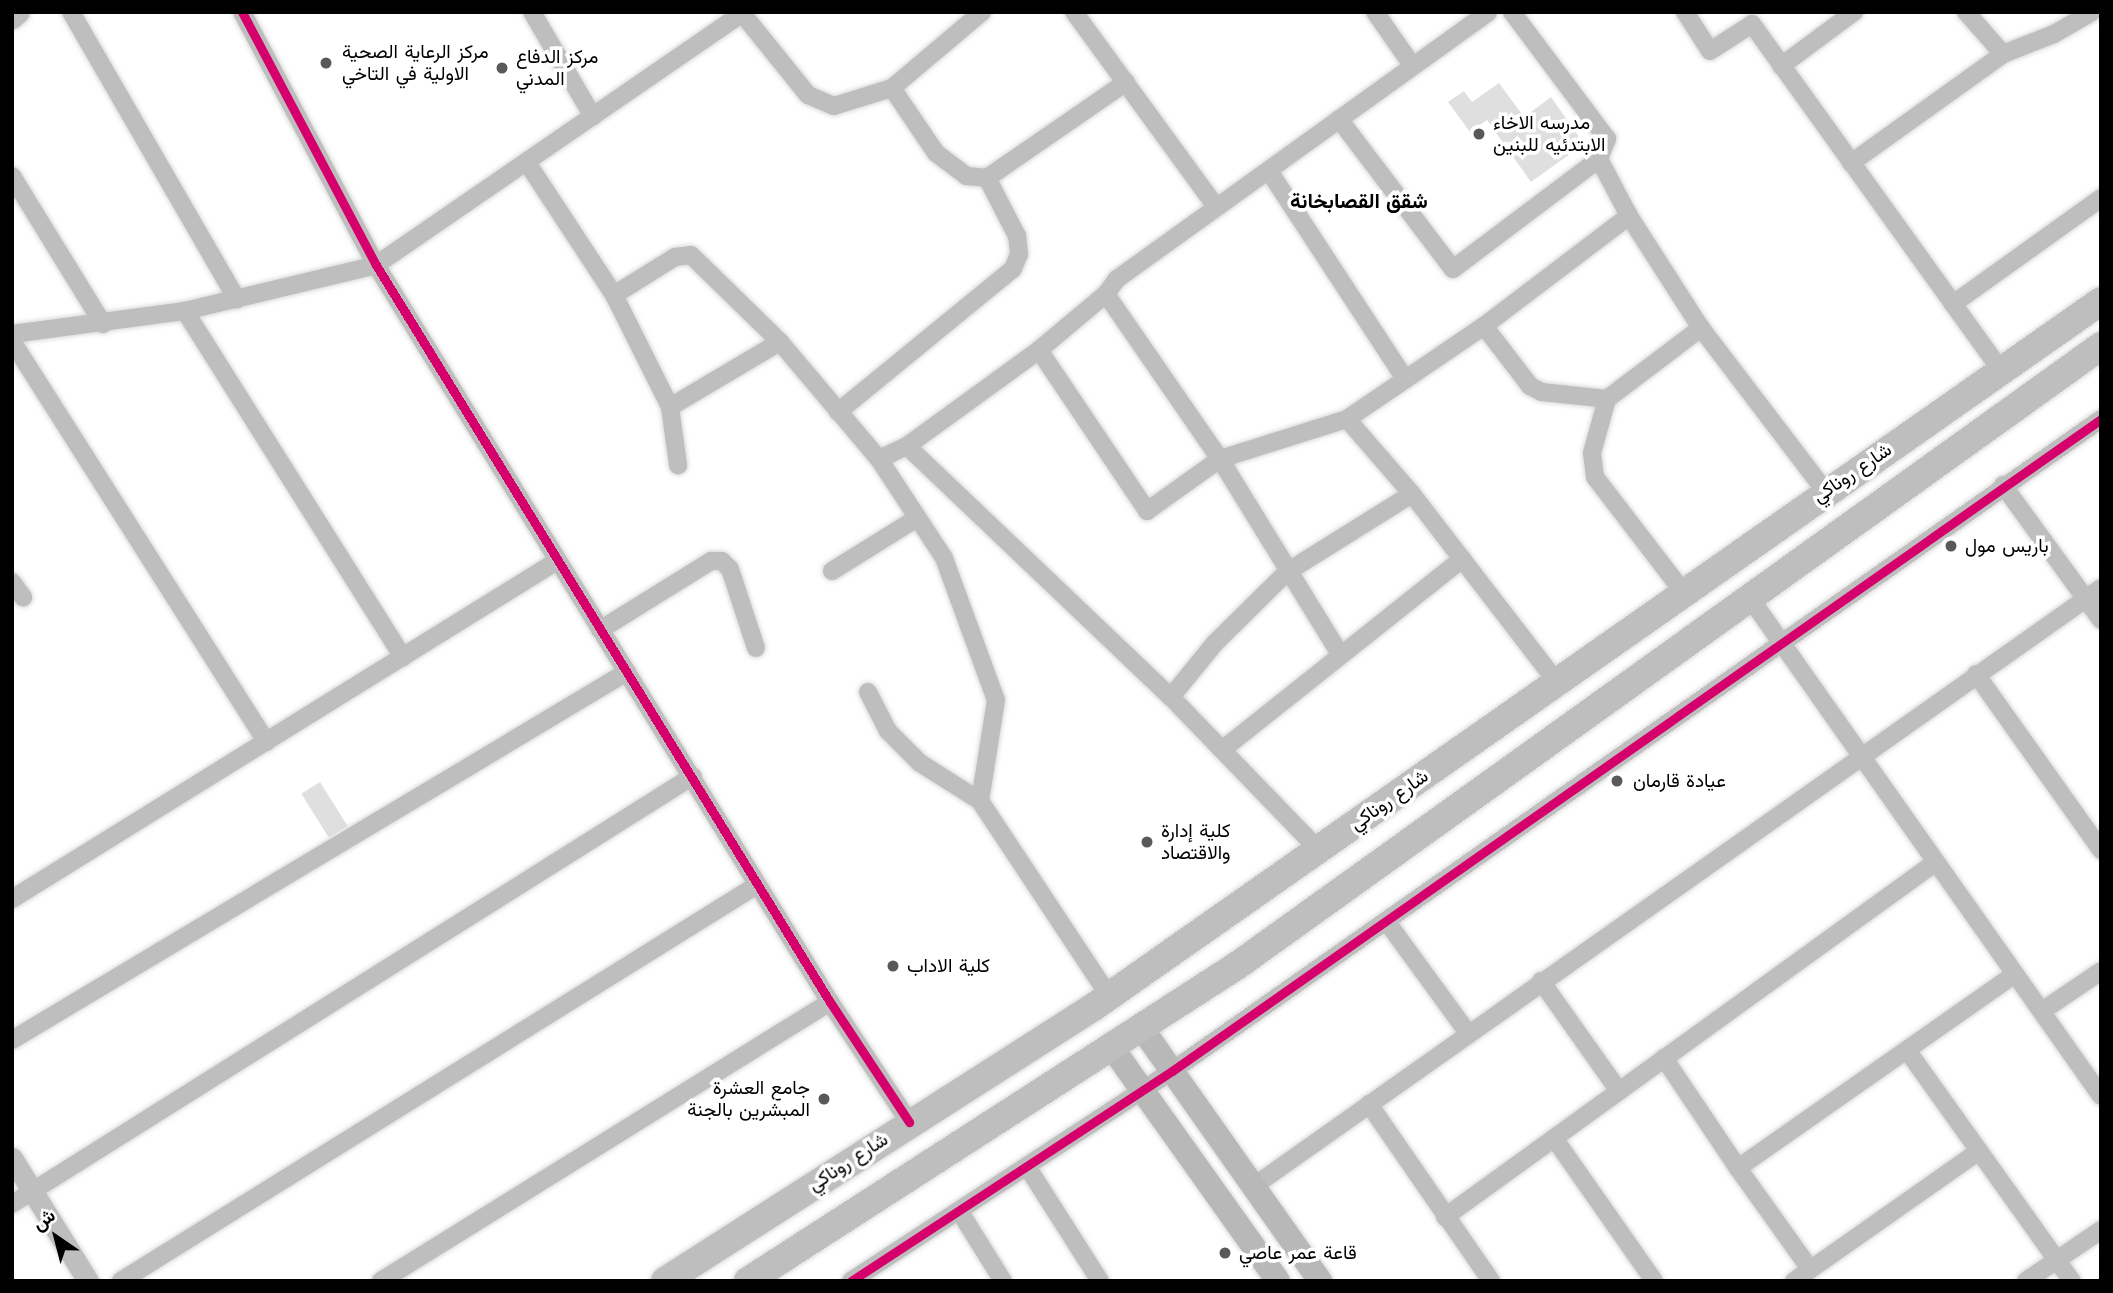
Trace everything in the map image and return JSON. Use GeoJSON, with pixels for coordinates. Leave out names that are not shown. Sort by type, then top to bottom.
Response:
{"type":"FeatureCollection","features":[{"type":"Feature","properties":{"kind":"main road","name":"شارع روناكي"},"geometry":{"type":"LineString","coordinates":[[665,1281],[1109,996],[1825,491],[2002,372],[2101,301]]}},
{"type":"Feature","properties":{"kind":"main road"},"geometry":{"type":"LineString","coordinates":[[748,1281],[1238,965],[2101,346]]}},
{"type":"Feature","properties":{"kind":"main road"},"geometry":{"type":"LineString","coordinates":[[1942,412],[1965,444]]}},
{"type":"Feature","properties":{"kind":"main road"},"geometry":{"type":"LineString","coordinates":[[1141,1027],[1320,1281]]}},
{"type":"Feature","properties":{"kind":"main road"},"geometry":{"type":"LineString","coordinates":[[1111,1046],[1278,1281]]}},
{"type":"Feature","properties":{"kind":"main road"},"geometry":{"type":"LineString","coordinates":[[764,1217],[790,1254]]}},
{"type":"Feature","properties":{"kind":"street"},"geometry":{"type":"LineString","coordinates":[[12,18],[19,12]]}},
{"type":"Feature","properties":{"kind":"street"},"geometry":{"type":"LineString","coordinates":[[71,12],[237,299]]}},
{"type":"Feature","properties":{"kind":"street"},"geometry":{"type":"LineString","coordinates":[[242,12],[376,265],[557,561],[693,776],[757,885],[909,1122]]}},
{"type":"Feature","properties":{"kind":"street"},"geometry":{"type":"LineString","coordinates":[[532,12],[593,117]]}},
{"type":"Feature","properties":{"kind":"street"},"geometry":{"type":"LineString","coordinates":[[12,334],[185,311],[376,265],[528,164],[741,13],[808,95],[834,106],[891,88],[982,12]]}},
{"type":"Feature","properties":{"kind":"street"},"geometry":{"type":"LineString","coordinates":[[1074,12],[1216,208]]}},
{"type":"Feature","properties":{"kind":"street"},"geometry":{"type":"LineString","coordinates":[[1376,12],[1412,65]]}},
{"type":"Feature","properties":{"kind":"street"},"geometry":{"type":"LineString","coordinates":[[879,459],[907,446],[1039,350],[1106,294],[1117,279],[1488,12]]}},
{"type":"Feature","properties":{"kind":"street"},"geometry":{"type":"LineString","coordinates":[[1339,119],[1453,269],[1599,159],[1607,139],[1512,12]]}},
{"type":"Feature","properties":{"kind":"street"},"geometry":{"type":"LineString","coordinates":[[1685,12],[1710,51],[1752,24],[2002,372]]}},
{"type":"Feature","properties":{"kind":"street"},"geometry":{"type":"LineString","coordinates":[[1782,66],[1854,12]]}},
{"type":"Feature","properties":{"kind":"street"},"geometry":{"type":"LineString","coordinates":[[1966,12],[2003,54]]}},
{"type":"Feature","properties":{"kind":"street"},"geometry":{"type":"LineString","coordinates":[[1852,163],[2003,54],[2054,34],[2092,12]]}},
{"type":"Feature","properties":{"kind":"street"},"geometry":{"type":"LineString","coordinates":[[891,88],[936,153],[967,176],[987,177],[1126,82]]}},
{"type":"Feature","properties":{"kind":"street"},"geometry":{"type":"LineString","coordinates":[[1599,159],[1629,216],[1701,328],[1825,491]]}},
{"type":"Feature","properties":{"kind":"street"},"geometry":{"type":"LineString","coordinates":[[528,164],[614,295],[670,407],[678,465]]}},
{"type":"Feature","properties":{"kind":"street"},"geometry":{"type":"LineString","coordinates":[[1269,171],[1405,379]]}},
{"type":"Feature","properties":{"kind":"street"},"geometry":{"type":"LineString","coordinates":[[12,176],[103,324]]}},
{"type":"Feature","properties":{"kind":"street"},"geometry":{"type":"LineString","coordinates":[[838,412],[1013,269],[1018,254],[1017,236],[987,177]]}},
{"type":"Feature","properties":{"kind":"street"},"geometry":{"type":"LineString","coordinates":[[1953,304],[2101,198]]}},
{"type":"Feature","properties":{"kind":"street"},"geometry":{"type":"LineString","coordinates":[[1039,350],[1147,511],[1220,459],[1347,419],[1484,326],[1629,216]]}},
{"type":"Feature","properties":{"kind":"street"},"geometry":{"type":"LineString","coordinates":[[614,295],[675,257],[691,255],[780,342],[879,459],[944,558],[996,700],[980,801]]}},
{"type":"Feature","properties":{"kind":"street"},"geometry":{"type":"LineString","coordinates":[[1106,294],[1220,459],[1287,572],[1340,654]]}},
{"type":"Feature","properties":{"kind":"street"},"geometry":{"type":"LineString","coordinates":[[185,311],[403,657]]}},
{"type":"Feature","properties":{"kind":"street"},"geometry":{"type":"LineString","coordinates":[[1484,326],[1530,386],[1542,392],[1606,399]]}},
{"type":"Feature","properties":{"kind":"street"},"geometry":{"type":"LineString","coordinates":[[1684,593],[1595,477],[1592,453],[1606,399],[1701,328]]}},
{"type":"Feature","properties":{"kind":"street"},"geometry":{"type":"LineString","coordinates":[[12,341],[266,742]]}},
{"type":"Feature","properties":{"kind":"street"},"geometry":{"type":"LineString","coordinates":[[670,407],[780,342]]}},
{"type":"Feature","properties":{"kind":"street"},"geometry":{"type":"LineString","coordinates":[[1347,419],[1412,494],[1557,682]]}},
{"type":"Feature","properties":{"kind":"street"},"geometry":{"type":"LineString","coordinates":[[851,1281],[1143,1092],[2101,419]]}},
{"type":"Feature","properties":{"kind":"street"},"geometry":{"type":"LineString","coordinates":[[907,446],[1171,697],[1267,792],[1318,849]]}},
{"type":"Feature","properties":{"kind":"street"},"geometry":{"type":"LineString","coordinates":[[2004,485],[2101,620]]}},
{"type":"Feature","properties":{"kind":"street"},"geometry":{"type":"LineString","coordinates":[[1171,697],[1214,644],[1287,572],[1412,494]]}},
{"type":"Feature","properties":{"kind":"street"},"geometry":{"type":"LineString","coordinates":[[832,571],[917,518]]}},
{"type":"Feature","properties":{"kind":"street"},"geometry":{"type":"LineString","coordinates":[[1222,750],[1462,559]]}},
{"type":"Feature","properties":{"kind":"street"},"geometry":{"type":"LineString","coordinates":[[12,899],[557,561]]}},
{"type":"Feature","properties":{"kind":"street"},"geometry":{"type":"LineString","coordinates":[[600,630],[711,561],[722,561],[730,569],[756,648]]}},
{"type":"Feature","properties":{"kind":"street"},"geometry":{"type":"LineString","coordinates":[[12,582],[23,597]]}},
{"type":"Feature","properties":{"kind":"street"},"geometry":{"type":"LineString","coordinates":[[1254,1186],[1861,754],[2101,588]]}},
{"type":"Feature","properties":{"kind":"street"},"geometry":{"type":"LineString","coordinates":[[1750,598],[2101,1096]]}},
{"type":"Feature","properties":{"kind":"street"},"geometry":{"type":"LineString","coordinates":[[12,1040],[627,672]]}},
{"type":"Feature","properties":{"kind":"street"},"geometry":{"type":"LineString","coordinates":[[1976,674],[2101,850]]}},
{"type":"Feature","properties":{"kind":"street"},"geometry":{"type":"LineString","coordinates":[[868,692],[888,731],[920,763],[980,801],[1109,996]]}},
{"type":"Feature","properties":{"kind":"street"},"geometry":{"type":"LineString","coordinates":[[12,1204],[693,776]]}},
{"type":"Feature","properties":{"kind":"street"},"geometry":{"type":"LineString","coordinates":[[1446,1217],[1936,862]]}},
{"type":"Feature","properties":{"kind":"street"},"geometry":{"type":"LineString","coordinates":[[121,1281],[757,885]]}},
{"type":"Feature","properties":{"kind":"street"},"geometry":{"type":"LineString","coordinates":[[1387,922],[1468,1033]]}},
{"type":"Feature","properties":{"kind":"street"},"geometry":{"type":"LineString","coordinates":[[2042,1011],[2101,971]]}},
{"type":"Feature","properties":{"kind":"street"},"geometry":{"type":"LineString","coordinates":[[1738,1168],[2015,974]]}},
{"type":"Feature","properties":{"kind":"street"},"geometry":{"type":"LineString","coordinates":[[1541,981],[1619,1091]]}},
{"type":"Feature","properties":{"kind":"street"},"geometry":{"type":"LineString","coordinates":[[382,1281],[830,1002]]}},
{"type":"Feature","properties":{"kind":"street"},"geometry":{"type":"LineString","coordinates":[[1907,1050],[2072,1281]]}},
{"type":"Feature","properties":{"kind":"street"},"geometry":{"type":"LineString","coordinates":[[1664,1058],[1810,1269]]}},
{"type":"Feature","properties":{"kind":"street"},"geometry":{"type":"LineString","coordinates":[[1369,1104],[1491,1281]]}},
{"type":"Feature","properties":{"kind":"street"},"geometry":{"type":"LineString","coordinates":[[1554,1138],[1654,1281]]}},
{"type":"Feature","properties":{"kind":"street"},"geometry":{"type":"LineString","coordinates":[[1794,1281],[1979,1151]]}},
{"type":"Feature","properties":{"kind":"street"},"geometry":{"type":"LineString","coordinates":[[12,1158],[88,1281]]}},
{"type":"Feature","properties":{"kind":"street"},"geometry":{"type":"LineString","coordinates":[[1028,1168],[1100,1281]]}},
{"type":"Feature","properties":{"kind":"street"},"geometry":{"type":"LineString","coordinates":[[960,1212],[1003,1281]]}},
{"type":"Feature","properties":{"kind":"street"},"geometry":{"type":"LineString","coordinates":[[2026,1281],[2101,1230]]}},
{"type":"Feature","properties":{"kind":"building"},"geometry":{"type":"Polygon","coordinates":[[[1499,83],[1524,117],[1551,97],[1584,144],[1531,182],[1487,120],[1470,132],[1448,102],[1464,91],[1472,102],[1499,83]]]}},
{"type":"Feature","properties":{"kind":"building"},"geometry":{"type":"Polygon","coordinates":[[[320,782],[348,826],[329,838],[301,794],[320,782]]]}},
{"type":"Feature","properties":{"kind":"cycle path"},"geometry":{"type":"LineString","coordinates":[[242,12],[376,265],[830,1002],[909,1122]]}},
{"type":"Feature","properties":{"kind":"cycle path"},"geometry":{"type":"LineString","coordinates":[[851,1281],[1172,1071],[2101,419]]}},
{"type":"Feature","properties":{"kind":"place","name":"مركز الرعاية الصحية الاولية في التاخي"},"geometry":{"type":"Point","coordinates":[326,63]}},
{"type":"Feature","properties":{"kind":"place","name":"مركز الدفاع المدني"},"geometry":{"type":"Point","coordinates":[502,68]}},
{"type":"Feature","properties":{"kind":"place","name":"مدرسه الاخاء الابتدئيه للبنين"},"geometry":{"type":"Point","coordinates":[1479,134]}},
{"type":"Feature","properties":{"kind":"place","name":"باريس مول"},"geometry":{"type":"Point","coordinates":[1951,546]}},
{"type":"Feature","properties":{"kind":"place","name":"عيادة قارمان"},"geometry":{"type":"Point","coordinates":[1617,781]}},
{"type":"Feature","properties":{"kind":"place","name":"كلية إدارة والاقتصاد"},"geometry":{"type":"Point","coordinates":[1147,842]}},
{"type":"Feature","properties":{"kind":"place","name":"كلية الاداب"},"geometry":{"type":"Point","coordinates":[893,966]}},
{"type":"Feature","properties":{"kind":"place","name":"جامع العشرة المبشرين بالجنة"},"geometry":{"type":"Point","coordinates":[824,1099]}},
{"type":"Feature","properties":{"kind":"place","name":"قاعة عمر عاصي"},"geometry":{"type":"Point","coordinates":[1225,1253]}},
{"type":"Feature","properties":{"kind":"district","name":"شقق القصابخانة"},"geometry":{"type":"Point","coordinates":[1359,201]}}]}
